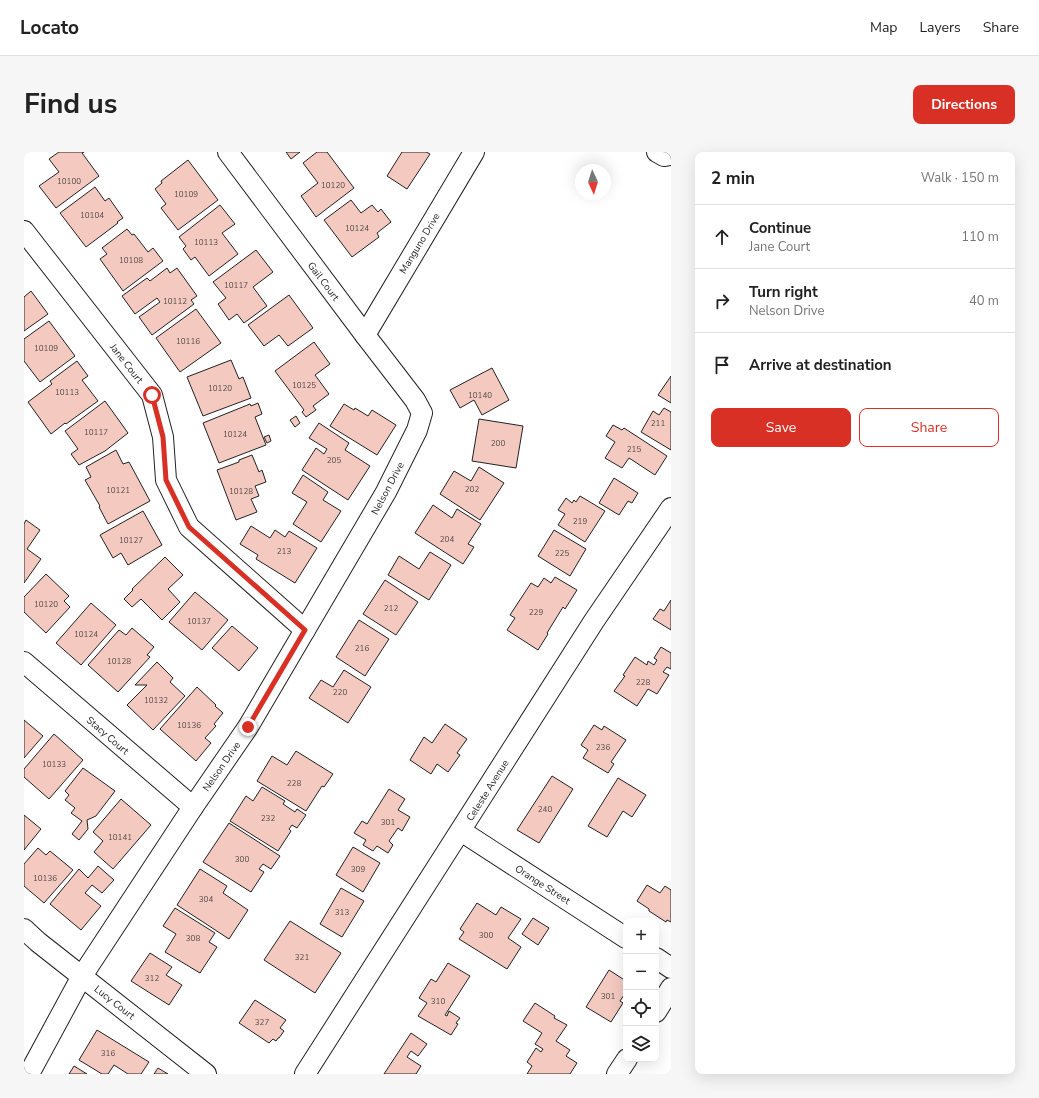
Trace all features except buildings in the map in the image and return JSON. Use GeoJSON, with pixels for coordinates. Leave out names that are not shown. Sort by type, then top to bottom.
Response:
{"type":"FeatureCollection","features":[{"type":"Feature","properties":{"kind":"street","name":"Gail Court"},"geometry":{"type":"LineString","coordinates":[[228,152],[415,400],[420,410]]}},
{"type":"Feature","properties":{"kind":"street","name":"Manguno Drive"},"geometry":{"type":"LineString","coordinates":[[365,335],[474,152]]}},
{"type":"Feature","properties":{"kind":"street"},"geometry":{"type":"LineString","coordinates":[[657,152],[664,156],[671,155]]}},
{"type":"Feature","properties":{"kind":"street","name":"Jane Court"},"geometry":{"type":"LineString","coordinates":[[24,231],[152,395],[163,437],[166,480],[189,527],[305,630]]}},
{"type":"Feature","properties":{"kind":"street","name":"Nelson Drive"},"geometry":{"type":"LineString","coordinates":[[29,1074],[82,976],[193,807],[248,727],[386,492],[417,430],[422,413],[420,410]]}},
{"type":"Feature","properties":{"kind":"street","name":"Celeste Avenue"},"geometry":{"type":"LineString","coordinates":[[305,1074],[594,621],[671,508]]}},
{"type":"Feature","properties":{"kind":"street","name":"Stacy Court"},"geometry":{"type":"LineString","coordinates":[[24,662],[193,807]]}},
{"type":"Feature","properties":{"kind":"street","name":"Orange Street"},"geometry":{"type":"LineString","coordinates":[[461,830],[623,936]]}},
{"type":"Feature","properties":{"kind":"street","name":"Lucy Court"},"geometry":{"type":"LineString","coordinates":[[24,929],[38,942],[206,1074]]}},
{"type":"Feature","properties":{"kind":"street"},"geometry":{"type":"LineString","coordinates":[[659,960],[671,968]]}},
{"type":"Feature","properties":{"kind":"street"},"geometry":{"type":"LineString","coordinates":[[659,1007],[671,988]]}},
{"type":"Feature","properties":{"kind":"street"},"geometry":{"type":"LineString","coordinates":[[617,1074],[624,1062]]}},
{"type":"Feature","properties":{"kind":"route"},"geometry":{"type":"LineString","coordinates":[[152,395],[163,437],[166,480],[189,527],[305,630],[248,727]]}}]}
